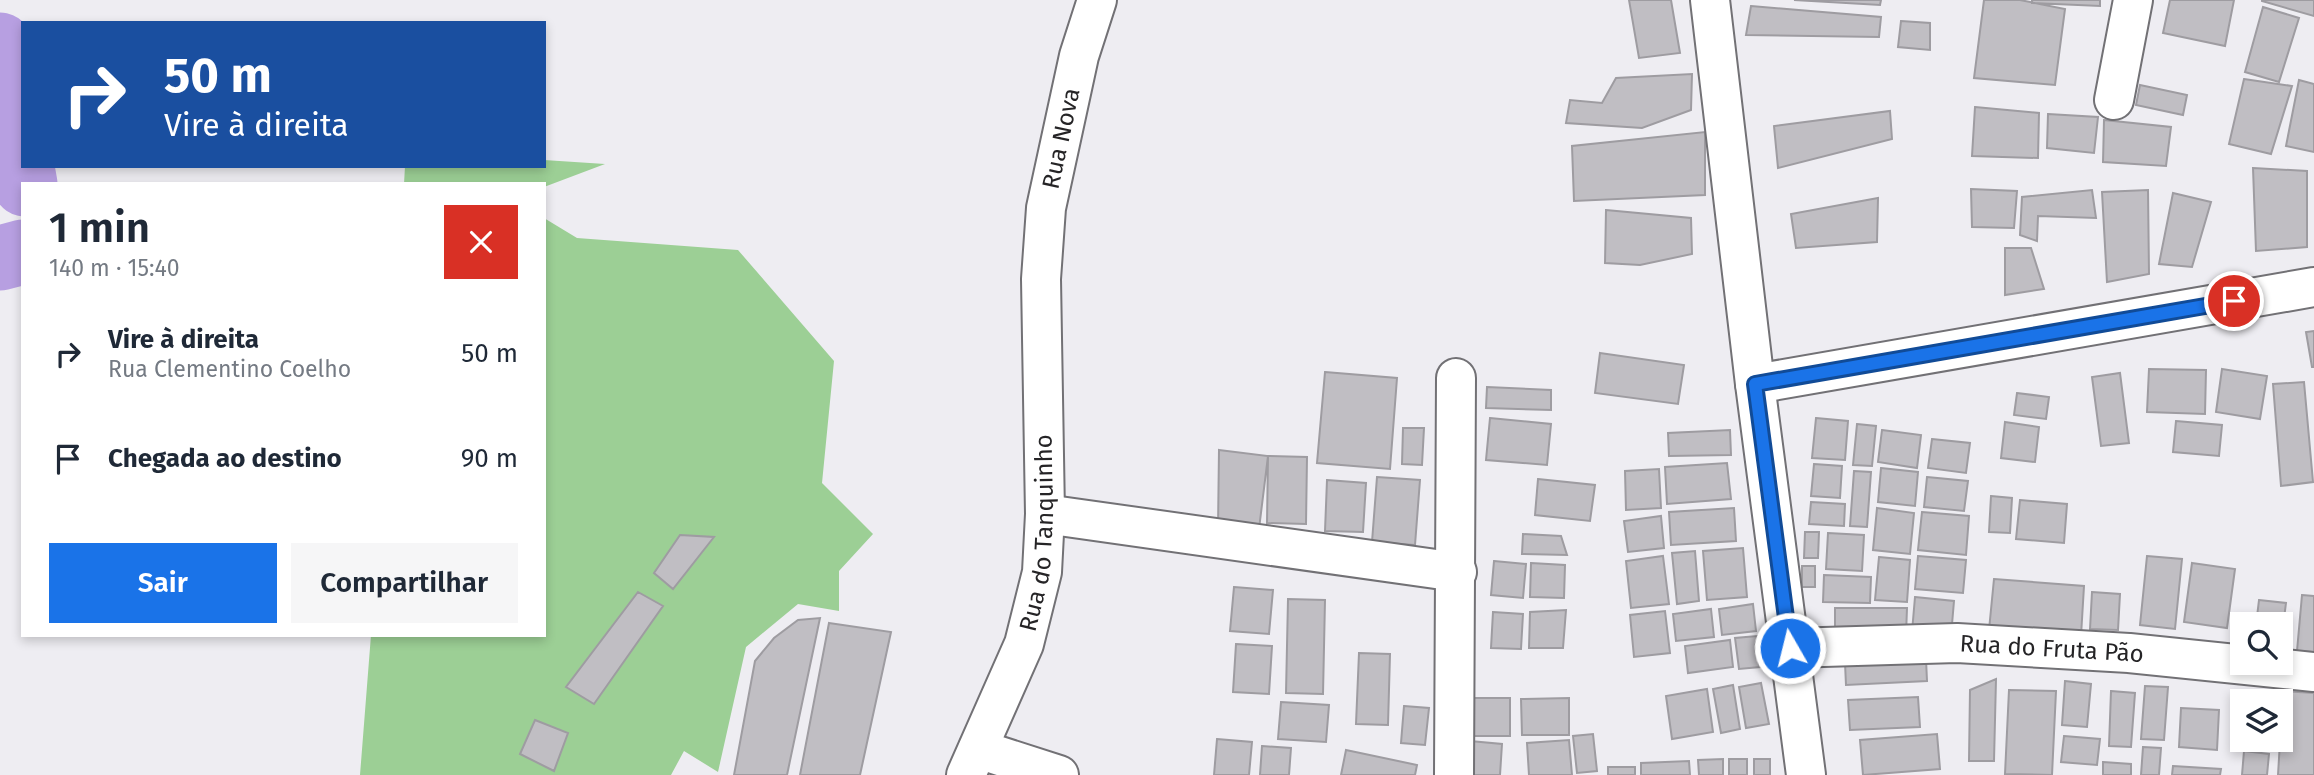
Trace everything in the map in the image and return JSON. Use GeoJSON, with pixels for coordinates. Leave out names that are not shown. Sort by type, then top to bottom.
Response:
{"type":"FeatureCollection","features":[{"type":"Feature","properties":{"kind":"street","name":"Rua Nova"},"geometry":{"type":"LineString","coordinates":[[1041,279],[1046,208],[1059,139],[1079,56],[1097,0]]}},
{"type":"Feature","properties":{"kind":"street"},"geometry":{"type":"LineString","coordinates":[[1710,0],[1755,384],[1806,775]]}},
{"type":"Feature","properties":{"kind":"street"},"geometry":{"type":"LineString","coordinates":[[2114,100],[2133,0]]}},
{"type":"Feature","properties":{"kind":"street","name":"Rua do Tanquinho"},"geometry":{"type":"LineString","coordinates":[[972,762],[1024,644],[1042,572],[1045,514],[1041,279]]}},
{"type":"Feature","properties":{"kind":"street"},"geometry":{"type":"LineString","coordinates":[[1755,384],[2314,287]]}},
{"type":"Feature","properties":{"kind":"street"},"geometry":{"type":"LineString","coordinates":[[1454,775],[1456,379]]}},
{"type":"Feature","properties":{"kind":"street"},"geometry":{"type":"LineString","coordinates":[[1045,514],[1457,572]]}},
{"type":"Feature","properties":{"kind":"street","name":"Rua do Fruta Pão"},"geometry":{"type":"LineString","coordinates":[[1790,648],[1957,643],[2129,653],[2314,672]]}},
{"type":"Feature","properties":{"kind":"street"},"geometry":{"type":"LineString","coordinates":[[972,762],[1059,775]]}},
{"type":"Feature","properties":{"kind":"green space"},"geometry":{"type":"Polygon","coordinates":[[[546,160],[605,164],[546,186],[546,182],[404,182],[405,168],[546,168],[546,160]]]}},
{"type":"Feature","properties":{"kind":"green space"},"geometry":{"type":"Polygon","coordinates":[[[546,219],[577,238],[738,250],[834,361],[822,483],[873,534],[839,571],[839,611],[798,604],[746,647],[718,772],[684,751],[671,775],[360,775],[371,637],[546,637],[546,219]]]}},
{"type":"Feature","properties":{"kind":"building"},"geometry":{"type":"Polygon","coordinates":[[[1629,0],[1671,0],[1680,53],[1639,58],[1629,0]]]}},
{"type":"Feature","properties":{"kind":"building"},"geometry":{"type":"Polygon","coordinates":[[[1794,0],[1881,0],[1880,5],[1794,0]]]}},
{"type":"Feature","properties":{"kind":"building"},"geometry":{"type":"Polygon","coordinates":[[[1984,0],[2020,0],[2065,9],[2055,85],[1974,78],[1984,0]]]}},
{"type":"Feature","properties":{"kind":"building"},"geometry":{"type":"Polygon","coordinates":[[[2032,0],[2100,0],[2100,6],[2032,3],[2032,0]]]}},
{"type":"Feature","properties":{"kind":"building"},"geometry":{"type":"Polygon","coordinates":[[[2170,0],[2234,0],[2225,46],[2163,33],[2170,0]]]}},
{"type":"Feature","properties":{"kind":"building"},"geometry":{"type":"Polygon","coordinates":[[[2262,0],[2314,0],[2314,16],[2262,1],[2262,0]]]}},
{"type":"Feature","properties":{"kind":"building"},"geometry":{"type":"Polygon","coordinates":[[[1751,6],[1881,17],[1879,37],[1746,35],[1751,6]]]}},
{"type":"Feature","properties":{"kind":"building"},"geometry":{"type":"Polygon","coordinates":[[[2263,7],[2299,18],[2279,82],[2245,72],[2263,7]]]}},
{"type":"Feature","properties":{"kind":"building"},"geometry":{"type":"Polygon","coordinates":[[[1901,21],[1930,23],[1930,50],[1898,47],[1901,21]]]}},
{"type":"Feature","properties":{"kind":"building"},"geometry":{"type":"Polygon","coordinates":[[[1692,74],[1691,110],[1642,128],[1566,123],[1570,100],[1602,103],[1616,78],[1692,74]]]}},
{"type":"Feature","properties":{"kind":"building"},"geometry":{"type":"Polygon","coordinates":[[[2244,79],[2292,86],[2271,154],[2229,144],[2244,79]]]}},
{"type":"Feature","properties":{"kind":"building"},"geometry":{"type":"Polygon","coordinates":[[[2299,80],[2314,84],[2314,152],[2286,146],[2299,80]]]}},
{"type":"Feature","properties":{"kind":"building"},"geometry":{"type":"Polygon","coordinates":[[[2140,85],[2187,95],[2183,115],[2136,105],[2140,85]]]}},
{"type":"Feature","properties":{"kind":"building"},"geometry":{"type":"Polygon","coordinates":[[[1975,107],[2039,113],[2038,158],[1972,156],[1975,107]]]}},
{"type":"Feature","properties":{"kind":"building"},"geometry":{"type":"Polygon","coordinates":[[[1890,111],[1892,139],[1778,168],[1774,126],[1890,111]]]}},
{"type":"Feature","properties":{"kind":"building"},"geometry":{"type":"Polygon","coordinates":[[[2048,114],[2098,117],[2094,153],[2047,148],[2048,114]]]}},
{"type":"Feature","properties":{"kind":"building"},"geometry":{"type":"Polygon","coordinates":[[[2104,120],[2171,127],[2166,166],[2103,162],[2104,120]]]}},
{"type":"Feature","properties":{"kind":"building"},"geometry":{"type":"Polygon","coordinates":[[[1705,132],[1705,195],[1574,201],[1572,146],[1705,132]]]}},
{"type":"Feature","properties":{"kind":"building"},"geometry":{"type":"Polygon","coordinates":[[[2253,168],[2307,171],[2307,247],[2256,251],[2253,168]]]}},
{"type":"Feature","properties":{"kind":"building"},"geometry":{"type":"Polygon","coordinates":[[[1971,189],[2017,191],[2014,228],[1972,227],[1971,189]]]}},
{"type":"Feature","properties":{"kind":"building"},"geometry":{"type":"Polygon","coordinates":[[[2092,190],[2096,218],[2038,216],[2037,241],[2020,235],[2022,197],[2092,190]]]}},
{"type":"Feature","properties":{"kind":"building"},"geometry":{"type":"Polygon","coordinates":[[[2148,190],[2149,274],[2107,282],[2102,192],[2148,190]]]}},
{"type":"Feature","properties":{"kind":"building"},"geometry":{"type":"Polygon","coordinates":[[[2173,193],[2211,202],[2192,267],[2159,264],[2173,193]]]}},
{"type":"Feature","properties":{"kind":"building"},"geometry":{"type":"Polygon","coordinates":[[[1878,198],[1877,242],[1796,248],[1791,214],[1878,198]]]}},
{"type":"Feature","properties":{"kind":"building"},"geometry":{"type":"Polygon","coordinates":[[[1606,210],[1691,218],[1692,254],[1640,265],[1605,263],[1606,210]]]}},
{"type":"Feature","properties":{"kind":"building"},"geometry":{"type":"Polygon","coordinates":[[[2005,248],[2031,248],[2044,289],[2005,295],[2005,248]]]}},
{"type":"Feature","properties":{"kind":"building"},"geometry":{"type":"Polygon","coordinates":[[[2314,331],[2314,367],[2312,367],[2306,332],[2314,331]]]}},
{"type":"Feature","properties":{"kind":"building"},"geometry":{"type":"Polygon","coordinates":[[[1600,353],[1684,365],[1678,404],[1595,393],[1600,353]]]}},
{"type":"Feature","properties":{"kind":"building"},"geometry":{"type":"Polygon","coordinates":[[[2149,369],[2206,370],[2205,414],[2147,412],[2149,369]]]}},
{"type":"Feature","properties":{"kind":"building"},"geometry":{"type":"Polygon","coordinates":[[[2222,369],[2267,376],[2260,419],[2216,412],[2222,369]]]}},
{"type":"Feature","properties":{"kind":"building"},"geometry":{"type":"Polygon","coordinates":[[[1325,372],[1397,378],[1390,469],[1317,463],[1325,372]]]}},
{"type":"Feature","properties":{"kind":"building"},"geometry":{"type":"Polygon","coordinates":[[[2120,373],[2129,443],[2101,446],[2092,377],[2120,373]]]}},
{"type":"Feature","properties":{"kind":"building"},"geometry":{"type":"Polygon","coordinates":[[[2304,382],[2313,482],[2281,486],[2273,384],[2304,382]]]}},
{"type":"Feature","properties":{"kind":"building"},"geometry":{"type":"Polygon","coordinates":[[[1487,387],[1551,390],[1551,410],[1486,408],[1487,387]]]}},
{"type":"Feature","properties":{"kind":"building"},"geometry":{"type":"Polygon","coordinates":[[[2017,393],[2049,397],[2046,419],[2014,415],[2017,393]]]}},
{"type":"Feature","properties":{"kind":"building"},"geometry":{"type":"Polygon","coordinates":[[[1490,418],[1551,424],[1547,465],[1486,460],[1490,418]]]}},
{"type":"Feature","properties":{"kind":"building"},"geometry":{"type":"Polygon","coordinates":[[[1816,418],[1848,421],[1845,460],[1812,458],[1816,418]]]}},
{"type":"Feature","properties":{"kind":"building"},"geometry":{"type":"Polygon","coordinates":[[[2176,421],[2222,425],[2219,456],[2173,452],[2176,421]]]}},
{"type":"Feature","properties":{"kind":"building"},"geometry":{"type":"Polygon","coordinates":[[[2005,422],[2039,427],[2035,462],[2001,458],[2005,422]]]}},
{"type":"Feature","properties":{"kind":"building"},"geometry":{"type":"Polygon","coordinates":[[[1857,424],[1876,426],[1872,466],[1853,465],[1857,424]]]}},
{"type":"Feature","properties":{"kind":"building"},"geometry":{"type":"Polygon","coordinates":[[[1403,428],[1424,428],[1422,465],[1402,464],[1403,428]]]}},
{"type":"Feature","properties":{"kind":"building"},"geometry":{"type":"Polygon","coordinates":[[[1730,430],[1731,455],[1669,456],[1668,433],[1730,430]]]}},
{"type":"Feature","properties":{"kind":"building"},"geometry":{"type":"Polygon","coordinates":[[[1882,430],[1921,435],[1917,468],[1878,462],[1882,430]]]}},
{"type":"Feature","properties":{"kind":"building"},"geometry":{"type":"Polygon","coordinates":[[[1932,439],[1970,443],[1966,473],[1928,468],[1932,439]]]}},
{"type":"Feature","properties":{"kind":"building"},"geometry":{"type":"Polygon","coordinates":[[[1219,450],[1268,456],[1258,537],[1218,529],[1219,450]]]}},
{"type":"Feature","properties":{"kind":"building"},"geometry":{"type":"Polygon","coordinates":[[[1268,456],[1307,457],[1306,524],[1267,523],[1268,456]]]}},
{"type":"Feature","properties":{"kind":"building"},"geometry":{"type":"Polygon","coordinates":[[[1727,463],[1731,499],[1667,504],[1665,467],[1727,463]]]}},
{"type":"Feature","properties":{"kind":"building"},"geometry":{"type":"Polygon","coordinates":[[[1814,464],[1842,466],[1840,498],[1811,496],[1814,464]]]}},
{"type":"Feature","properties":{"kind":"building"},"geometry":{"type":"Polygon","coordinates":[[[1881,468],[1918,472],[1915,506],[1878,502],[1881,468]]]}},
{"type":"Feature","properties":{"kind":"building"},"geometry":{"type":"Polygon","coordinates":[[[1659,469],[1661,508],[1626,510],[1625,471],[1659,469]]]}},
{"type":"Feature","properties":{"kind":"building"},"geometry":{"type":"Polygon","coordinates":[[[1854,471],[1871,472],[1867,527],[1850,526],[1854,471]]]}},
{"type":"Feature","properties":{"kind":"building"},"geometry":{"type":"Polygon","coordinates":[[[1377,477],[1420,480],[1415,545],[1372,542],[1377,477]]]}},
{"type":"Feature","properties":{"kind":"building"},"geometry":{"type":"Polygon","coordinates":[[[1927,477],[1968,481],[1964,511],[1924,507],[1927,477]]]}},
{"type":"Feature","properties":{"kind":"building"},"geometry":{"type":"Polygon","coordinates":[[[1538,479],[1595,485],[1590,521],[1535,515],[1538,479]]]}},
{"type":"Feature","properties":{"kind":"building"},"geometry":{"type":"Polygon","coordinates":[[[1327,480],[1366,483],[1363,532],[1325,531],[1327,480]]]}},
{"type":"Feature","properties":{"kind":"building"},"geometry":{"type":"Polygon","coordinates":[[[1991,496],[2012,498],[2010,533],[1989,532],[1991,496]]]}},
{"type":"Feature","properties":{"kind":"building"},"geometry":{"type":"Polygon","coordinates":[[[2020,500],[2067,504],[2064,543],[2016,539],[2020,500]]]}},
{"type":"Feature","properties":{"kind":"building"},"geometry":{"type":"Polygon","coordinates":[[[1811,502],[1845,504],[1844,526],[1809,524],[1811,502]]]}},
{"type":"Feature","properties":{"kind":"building"},"geometry":{"type":"Polygon","coordinates":[[[1734,508],[1736,541],[1671,545],[1669,512],[1734,508]]]}},
{"type":"Feature","properties":{"kind":"building"},"geometry":{"type":"Polygon","coordinates":[[[1877,508],[1914,513],[1910,554],[1873,550],[1877,508]]]}},
{"type":"Feature","properties":{"kind":"building"},"geometry":{"type":"Polygon","coordinates":[[[1922,512],[1969,516],[1966,555],[1918,550],[1922,512]]]}},
{"type":"Feature","properties":{"kind":"building"},"geometry":{"type":"Polygon","coordinates":[[[1661,516],[1664,548],[1628,552],[1624,521],[1661,516]]]}},
{"type":"Feature","properties":{"kind":"building"},"geometry":{"type":"Polygon","coordinates":[[[1805,532],[1819,532],[1818,558],[1804,558],[1805,532]]]}},
{"type":"Feature","properties":{"kind":"building"},"geometry":{"type":"Polygon","coordinates":[[[1828,533],[1864,535],[1862,571],[1826,569],[1828,533]]]}},
{"type":"Feature","properties":{"kind":"building"},"geometry":{"type":"Polygon","coordinates":[[[1523,534],[1561,536],[1567,555],[1522,554],[1523,534]]]}},
{"type":"Feature","properties":{"kind":"building"},"geometry":{"type":"Polygon","coordinates":[[[680,535],[714,537],[673,589],[654,573],[680,535]]]}},
{"type":"Feature","properties":{"kind":"building"},"geometry":{"type":"Polygon","coordinates":[[[1743,548],[1747,597],[1707,600],[1703,551],[1743,548]]]}},
{"type":"Feature","properties":{"kind":"building"},"geometry":{"type":"Polygon","coordinates":[[[1695,551],[1699,601],[1677,604],[1672,553],[1695,551]]]}},
{"type":"Feature","properties":{"kind":"building"},"geometry":{"type":"Polygon","coordinates":[[[1663,556],[1669,604],[1631,608],[1626,561],[1663,556]]]}},
{"type":"Feature","properties":{"kind":"building"},"geometry":{"type":"Polygon","coordinates":[[[1918,556],[1966,560],[1963,593],[1915,589],[1918,556]]]}},
{"type":"Feature","properties":{"kind":"building"},"geometry":{"type":"Polygon","coordinates":[[[2147,556],[2182,559],[2175,629],[2140,625],[2147,556]]]}},
{"type":"Feature","properties":{"kind":"building"},"geometry":{"type":"Polygon","coordinates":[[[1879,557],[1910,560],[1907,602],[1875,600],[1879,557]]]}},
{"type":"Feature","properties":{"kind":"building"},"geometry":{"type":"Polygon","coordinates":[[[1494,561],[1526,564],[1523,598],[1491,595],[1494,561]]]}},
{"type":"Feature","properties":{"kind":"building"},"geometry":{"type":"Polygon","coordinates":[[[1531,563],[1565,565],[1564,598],[1530,597],[1531,563]]]}},
{"type":"Feature","properties":{"kind":"building"},"geometry":{"type":"Polygon","coordinates":[[[2192,563],[2235,569],[2227,628],[2184,622],[2192,563]]]}},
{"type":"Feature","properties":{"kind":"building"},"geometry":{"type":"Polygon","coordinates":[[[1802,566],[1815,566],[1815,587],[1802,587],[1802,566]]]}},
{"type":"Feature","properties":{"kind":"building"},"geometry":{"type":"Polygon","coordinates":[[[1824,575],[1871,577],[1870,603],[1823,602],[1824,575]]]}},
{"type":"Feature","properties":{"kind":"building"},"geometry":{"type":"Polygon","coordinates":[[[1994,579],[2084,586],[2081,636],[1989,630],[1994,579]]]}},
{"type":"Feature","properties":{"kind":"building"},"geometry":{"type":"Polygon","coordinates":[[[1234,587],[1273,590],[1269,634],[1230,631],[1234,587]]]}},
{"type":"Feature","properties":{"kind":"building"},"geometry":{"type":"Polygon","coordinates":[[[638,592],[663,606],[594,704],[566,687],[638,592]]]}},
{"type":"Feature","properties":{"kind":"building"},"geometry":{"type":"Polygon","coordinates":[[[2092,592],[2120,594],[2118,630],[2090,629],[2092,592]]]}},
{"type":"Feature","properties":{"kind":"building"},"geometry":{"type":"Polygon","coordinates":[[[2302,595],[2314,596],[2314,652],[2297,651],[2302,595]]]}},
{"type":"Feature","properties":{"kind":"building"},"geometry":{"type":"Polygon","coordinates":[[[1915,597],[1954,601],[1951,636],[1912,632],[1915,597]]]}},
{"type":"Feature","properties":{"kind":"building"},"geometry":{"type":"Polygon","coordinates":[[[1288,599],[1325,600],[1323,694],[1286,693],[1288,599]]]}},
{"type":"Feature","properties":{"kind":"building"},"geometry":{"type":"Polygon","coordinates":[[[2259,600],[2286,603],[2285,612],[2258,612],[2259,600]]]}},
{"type":"Feature","properties":{"kind":"building"},"geometry":{"type":"Polygon","coordinates":[[[1753,604],[1756,631],[1722,635],[1719,609],[1753,604]]]}},
{"type":"Feature","properties":{"kind":"building"},"geometry":{"type":"Polygon","coordinates":[[[1835,608],[1907,608],[1906,635],[1835,635],[1835,608]]]}},
{"type":"Feature","properties":{"kind":"building"},"geometry":{"type":"Polygon","coordinates":[[[1711,609],[1714,637],[1676,641],[1673,614],[1711,609]]]}},
{"type":"Feature","properties":{"kind":"building"},"geometry":{"type":"Polygon","coordinates":[[[1566,610],[1563,648],[1529,648],[1530,612],[1566,610]]]}},
{"type":"Feature","properties":{"kind":"building"},"geometry":{"type":"Polygon","coordinates":[[[1665,611],[1670,653],[1634,657],[1630,615],[1665,611]]]}},
{"type":"Feature","properties":{"kind":"building"},"geometry":{"type":"Polygon","coordinates":[[[1493,612],[1523,614],[1521,649],[1491,648],[1493,612]]]}},
{"type":"Feature","properties":{"kind":"building"},"geometry":{"type":"Polygon","coordinates":[[[820,618],[787,775],[734,775],[755,661],[774,638],[798,620],[820,618]]]}},
{"type":"Feature","properties":{"kind":"building"},"geometry":{"type":"Polygon","coordinates":[[[829,623],[891,632],[860,775],[800,775],[829,623]]]}},
{"type":"Feature","properties":{"kind":"building"},"geometry":{"type":"Polygon","coordinates":[[[1757,636],[1760,667],[1739,669],[1735,638],[1757,636]]]}},
{"type":"Feature","properties":{"kind":"building"},"geometry":{"type":"Polygon","coordinates":[[[1730,640],[1733,667],[1688,673],[1685,646],[1730,640]]]}},
{"type":"Feature","properties":{"kind":"building"},"geometry":{"type":"Polygon","coordinates":[[[1236,644],[1272,646],[1269,694],[1233,692],[1236,644]]]}},
{"type":"Feature","properties":{"kind":"building"},"geometry":{"type":"Polygon","coordinates":[[[1359,653],[1390,654],[1388,725],[1356,724],[1359,653]]]}},
{"type":"Feature","properties":{"kind":"building"},"geometry":{"type":"Polygon","coordinates":[[[1926,659],[1927,681],[1846,685],[1845,663],[1926,659]]]}},
{"type":"Feature","properties":{"kind":"building"},"geometry":{"type":"Polygon","coordinates":[[[1996,679],[1994,761],[1969,761],[1970,690],[1996,679]]]}},
{"type":"Feature","properties":{"kind":"building"},"geometry":{"type":"Polygon","coordinates":[[[2065,681],[2091,684],[2087,727],[2062,725],[2065,681]]]}},
{"type":"Feature","properties":{"kind":"building"},"geometry":{"type":"Polygon","coordinates":[[[1761,683],[1769,724],[1746,728],[1739,687],[1761,683]]]}},
{"type":"Feature","properties":{"kind":"building"},"geometry":{"type":"Polygon","coordinates":[[[1733,685],[1740,729],[1721,733],[1713,689],[1733,685]]]}},
{"type":"Feature","properties":{"kind":"building"},"geometry":{"type":"Polygon","coordinates":[[[2145,686],[2168,687],[2164,740],[2141,739],[2145,686]]]}},
{"type":"Feature","properties":{"kind":"building"},"geometry":{"type":"Polygon","coordinates":[[[1707,689],[1713,732],[1672,739],[1666,696],[1707,689]]]}},
{"type":"Feature","properties":{"kind":"building"},"geometry":{"type":"Polygon","coordinates":[[[2009,690],[2056,691],[2052,775],[2005,774],[2009,690]]]}},
{"type":"Feature","properties":{"kind":"building"},"geometry":{"type":"Polygon","coordinates":[[[2111,691],[2135,693],[2131,747],[2109,746],[2111,691]]]}},
{"type":"Feature","properties":{"kind":"building"},"geometry":{"type":"Polygon","coordinates":[[[2293,692],[2314,693],[2314,775],[2278,775],[2279,752],[2293,752],[2293,692]]]}},
{"type":"Feature","properties":{"kind":"building"},"geometry":{"type":"Polygon","coordinates":[[[1918,697],[1920,727],[1850,730],[1848,700],[1918,697]]]}},
{"type":"Feature","properties":{"kind":"building"},"geometry":{"type":"Polygon","coordinates":[[[1467,698],[1510,698],[1510,736],[1467,736],[1467,698]]]}},
{"type":"Feature","properties":{"kind":"building"},"geometry":{"type":"Polygon","coordinates":[[[1569,698],[1569,735],[1522,735],[1521,699],[1569,698]]]}},
{"type":"Feature","properties":{"kind":"building"},"geometry":{"type":"Polygon","coordinates":[[[1281,702],[1329,705],[1326,742],[1278,739],[1281,702]]]}},
{"type":"Feature","properties":{"kind":"building"},"geometry":{"type":"Polygon","coordinates":[[[1404,706],[1429,708],[1425,745],[1401,743],[1404,706]]]}},
{"type":"Feature","properties":{"kind":"building"},"geometry":{"type":"Polygon","coordinates":[[[2181,708],[2219,710],[2217,750],[2179,747],[2181,708]]]}},
{"type":"Feature","properties":{"kind":"building"},"geometry":{"type":"Polygon","coordinates":[[[535,720],[568,733],[554,771],[520,754],[535,720]]]}},
{"type":"Feature","properties":{"kind":"building"},"geometry":{"type":"Polygon","coordinates":[[[1593,734],[1597,771],[1577,773],[1573,736],[1593,734]]]}},
{"type":"Feature","properties":{"kind":"building"},"geometry":{"type":"Polygon","coordinates":[[[1937,734],[1940,769],[1863,775],[1860,740],[1937,734]]]}},
{"type":"Feature","properties":{"kind":"building"},"geometry":{"type":"Polygon","coordinates":[[[2064,736],[2100,739],[2097,765],[2061,762],[2064,736]]]}},
{"type":"Feature","properties":{"kind":"building"},"geometry":{"type":"Polygon","coordinates":[[[1217,739],[1252,742],[1249,775],[1214,775],[1217,739]]]}},
{"type":"Feature","properties":{"kind":"building"},"geometry":{"type":"Polygon","coordinates":[[[1569,740],[1572,775],[1529,775],[1527,743],[1569,740]]]}},
{"type":"Feature","properties":{"kind":"building"},"geometry":{"type":"Polygon","coordinates":[[[1470,741],[1502,744],[1500,775],[1468,775],[1470,741]]]}},
{"type":"Feature","properties":{"kind":"building"},"geometry":{"type":"Polygon","coordinates":[[[1262,746],[1291,748],[1289,775],[1260,775],[1262,746]]]}},
{"type":"Feature","properties":{"kind":"building"},"geometry":{"type":"Polygon","coordinates":[[[2143,747],[2161,748],[2159,775],[2141,775],[2143,747]]]}},
{"type":"Feature","properties":{"kind":"building"},"geometry":{"type":"Polygon","coordinates":[[[1346,750],[1417,765],[1415,775],[1341,775],[1346,750]]]}},
{"type":"Feature","properties":{"kind":"building"},"geometry":{"type":"Polygon","coordinates":[[[2244,752],[2269,754],[2267,775],[2242,775],[2244,752]]]}},
{"type":"Feature","properties":{"kind":"building"},"geometry":{"type":"Polygon","coordinates":[[[1723,759],[1723,775],[1699,775],[1698,760],[1723,759]]]}},
{"type":"Feature","properties":{"kind":"building"},"geometry":{"type":"Polygon","coordinates":[[[1729,759],[1747,759],[1747,775],[1729,775],[1729,759]]]}},
{"type":"Feature","properties":{"kind":"building"},"geometry":{"type":"Polygon","coordinates":[[[1754,759],[1770,759],[1770,775],[1754,775],[1754,759]]]}},
{"type":"Feature","properties":{"kind":"building"},"geometry":{"type":"Polygon","coordinates":[[[1689,761],[1690,775],[1641,775],[1641,763],[1689,761]]]}},
{"type":"Feature","properties":{"kind":"building"},"geometry":{"type":"Polygon","coordinates":[[[2103,762],[2131,764],[2131,775],[2103,775],[2103,762]]]}},
{"type":"Feature","properties":{"kind":"building"},"geometry":{"type":"Polygon","coordinates":[[[2173,766],[2221,769],[2220,775],[2172,775],[2173,766]]]}},
{"type":"Feature","properties":{"kind":"building"},"geometry":{"type":"Polygon","coordinates":[[[1608,767],[1635,767],[1635,775],[1608,775],[1608,767]]]}},
{"type":"Feature","properties":{"kind":"waterway"},"geometry":{"type":"LineString","coordinates":[[0,45],[21,162]]}},
{"type":"Feature","properties":{"kind":"waterway"},"geometry":{"type":"LineString","coordinates":[[22,168],[25,182]]}},
{"type":"Feature","properties":{"kind":"waterway"},"geometry":{"type":"LineString","coordinates":[[0,258],[21,253]]}},
{"type":"Feature","properties":{"kind":"route"},"geometry":{"type":"LineString","coordinates":[[1790,648],[1755,384],[2234,301]]}}]}
